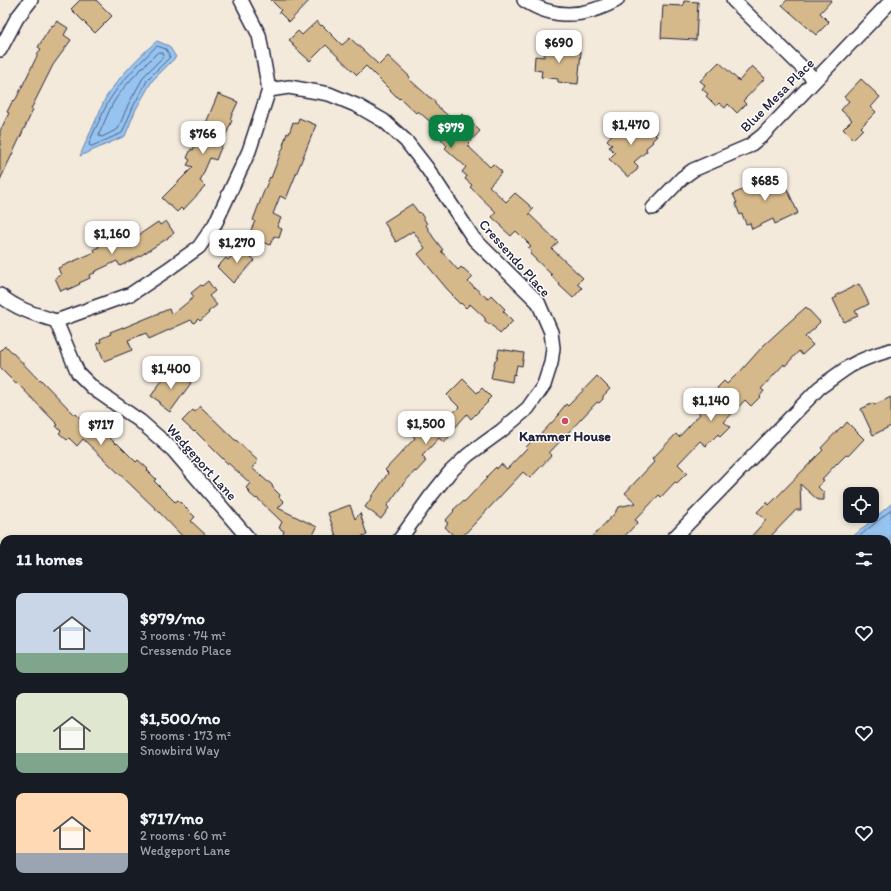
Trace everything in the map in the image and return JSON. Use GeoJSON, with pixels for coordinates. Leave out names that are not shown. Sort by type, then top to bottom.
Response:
{"type":"FeatureCollection","features":[{"type":"Feature","properties":{"kind":"street"},"geometry":{"type":"LineString","coordinates":[[0,50],[17,18],[31,0]]}},
{"type":"Feature","properties":{"kind":"street"},"geometry":{"type":"LineString","coordinates":[[0,295],[7,301],[29,313],[56,321],[130,294],[199,247],[215,224],[249,151],[269,90],[259,35],[241,0]]}},
{"type":"Feature","properties":{"kind":"street"},"geometry":{"type":"LineString","coordinates":[[524,0],[551,13],[570,15],[593,11],[617,0]]}},
{"type":"Feature","properties":{"kind":"street"},"geometry":{"type":"LineString","coordinates":[[733,0],[815,80]]}},
{"type":"Feature","properties":{"kind":"street","name":"Blue Mesa Place"},"geometry":{"type":"LineString","coordinates":[[653,208],[682,178],[692,170],[749,146],[763,135],[891,1]]}},
{"type":"Feature","properties":{"kind":"street","name":"Cressendo Place"},"geometry":{"type":"LineString","coordinates":[[269,90],[289,87],[329,94],[358,106],[384,121],[406,141],[427,168],[474,239],[538,302],[551,332],[554,348],[551,363],[544,385],[528,408],[501,431],[468,455],[450,472],[403,535]]}},
{"type":"Feature","properties":{"kind":"street","name":"Wedgeport Lane"},"geometry":{"type":"LineString","coordinates":[[56,321],[78,373],[94,389],[140,421],[173,450],[246,535]]}},
{"type":"Feature","properties":{"kind":"street"},"geometry":{"type":"LineString","coordinates":[[677,535],[819,388],[851,365],[891,350]]}},
{"type":"Feature","properties":{"kind":"water"},"geometry":{"type":"Polygon","coordinates":[[[157,41],[169,46],[176,57],[152,81],[136,109],[125,136],[80,156],[104,101],[115,84],[143,53],[157,41]]]}},
{"type":"Feature","properties":{"kind":"water"},"geometry":{"type":"Polygon","coordinates":[[[891,504],[891,535],[855,535],[869,523],[879,523],[879,514],[891,504]]]}},
{"type":"Feature","properties":{"kind":"building"},"geometry":{"type":"Polygon","coordinates":[[[80,0],[96,0],[112,16],[95,33],[71,9],[80,0]]]}},
{"type":"Feature","properties":{"kind":"building"},"geometry":{"type":"Polygon","coordinates":[[[271,0],[310,0],[289,22],[279,12],[281,10],[271,0]]]}},
{"type":"Feature","properties":{"kind":"building"},"geometry":{"type":"Polygon","coordinates":[[[787,0],[832,0],[820,13],[829,22],[816,35],[782,5],[787,0]]]}},
{"type":"Feature","properties":{"kind":"building"},"geometry":{"type":"Polygon","coordinates":[[[684,1],[698,2],[696,40],[661,38],[663,5],[683,6],[684,1]]]}},
{"type":"Feature","properties":{"kind":"building"},"geometry":{"type":"Polygon","coordinates":[[[57,21],[68,28],[64,35],[71,40],[53,65],[31,109],[33,110],[0,180],[0,131],[9,113],[7,112],[13,100],[14,101],[16,99],[37,54],[41,49],[38,47],[52,25],[53,26],[57,21]]]}},
{"type":"Feature","properties":{"kind":"building"},"geometry":{"type":"Polygon","coordinates":[[[317,21],[342,45],[350,38],[379,65],[388,56],[410,77],[409,79],[435,101],[435,104],[455,122],[462,114],[480,131],[467,145],[490,167],[493,164],[502,172],[489,186],[506,202],[515,193],[533,209],[529,214],[558,242],[552,249],[583,278],[577,284],[582,288],[573,298],[530,254],[532,252],[528,248],[531,246],[516,231],[511,236],[492,217],[496,212],[470,187],[472,185],[465,179],[467,176],[462,172],[466,167],[445,148],[447,146],[440,138],[444,134],[418,111],[416,113],[400,98],[399,99],[366,66],[357,75],[326,45],[310,61],[292,45],[294,44],[289,40],[298,31],[302,35],[317,21]]]}},
{"type":"Feature","properties":{"kind":"building"},"geometry":{"type":"Polygon","coordinates":[[[545,43],[560,45],[559,50],[581,52],[578,84],[558,82],[558,79],[541,77],[542,71],[534,70],[535,56],[544,57],[545,43]]]}},
{"type":"Feature","properties":{"kind":"building"},"geometry":{"type":"Polygon","coordinates":[[[719,62],[739,81],[752,66],[765,78],[743,101],[746,104],[737,113],[728,104],[725,108],[719,103],[716,106],[706,96],[708,94],[702,89],[705,85],[700,81],[719,62]]]}},
{"type":"Feature","properties":{"kind":"building"},"geometry":{"type":"Polygon","coordinates":[[[861,79],[880,97],[871,107],[876,112],[861,127],[863,129],[853,139],[843,129],[852,120],[841,110],[849,101],[844,97],[861,79]]]}},
{"type":"Feature","properties":{"kind":"building"},"geometry":{"type":"Polygon","coordinates":[[[218,94],[238,102],[230,119],[232,120],[216,160],[210,158],[200,181],[205,186],[183,210],[181,208],[177,212],[162,198],[193,167],[187,165],[190,160],[187,158],[191,149],[193,150],[197,139],[208,144],[215,126],[206,123],[218,94]]]}},
{"type":"Feature","properties":{"kind":"building"},"geometry":{"type":"Polygon","coordinates":[[[642,116],[658,132],[655,135],[657,136],[652,141],[653,142],[646,148],[647,151],[634,162],[638,166],[637,170],[628,177],[609,159],[615,153],[609,147],[612,145],[607,140],[615,131],[618,134],[622,130],[625,134],[642,116]]]}},
{"type":"Feature","properties":{"kind":"building"},"geometry":{"type":"Polygon","coordinates":[[[299,118],[316,125],[286,199],[280,196],[273,214],[281,218],[277,227],[282,229],[279,238],[274,236],[270,245],[248,237],[255,221],[253,220],[264,191],[284,146],[287,133],[289,134],[293,122],[297,124],[299,118]]]}},
{"type":"Feature","properties":{"kind":"building"},"geometry":{"type":"Polygon","coordinates":[[[778,173],[798,213],[775,224],[773,219],[752,229],[750,223],[746,224],[742,214],[740,215],[733,194],[768,179],[767,178],[778,173]]]}},
{"type":"Feature","properties":{"kind":"building"},"geometry":{"type":"Polygon","coordinates":[[[412,204],[419,213],[420,212],[433,237],[443,250],[441,251],[458,270],[461,267],[473,277],[468,282],[488,299],[491,295],[505,309],[503,311],[513,321],[500,334],[491,324],[485,321],[485,318],[470,304],[466,308],[452,296],[453,295],[418,254],[425,248],[413,231],[396,242],[384,222],[412,204]]]}},
{"type":"Feature","properties":{"kind":"building"},"geometry":{"type":"Polygon","coordinates":[[[166,221],[174,233],[168,238],[140,256],[120,266],[117,261],[89,275],[90,278],[79,283],[80,284],[61,291],[55,278],[61,275],[58,268],[95,252],[94,249],[99,247],[98,245],[110,240],[111,242],[119,238],[124,245],[158,222],[160,225],[166,221]]]}},
{"type":"Feature","properties":{"kind":"building"},"geometry":{"type":"Polygon","coordinates":[[[242,244],[253,255],[251,257],[255,260],[233,283],[217,267],[226,258],[228,260],[242,244]]]}},
{"type":"Feature","properties":{"kind":"building"},"geometry":{"type":"Polygon","coordinates":[[[208,281],[215,291],[209,296],[217,305],[200,321],[198,319],[194,323],[191,320],[149,339],[146,333],[128,340],[132,350],[104,361],[97,343],[101,342],[100,339],[111,334],[110,332],[169,309],[172,315],[194,297],[191,293],[208,281]]]}},
{"type":"Feature","properties":{"kind":"building"},"geometry":{"type":"Polygon","coordinates":[[[859,284],[869,304],[855,311],[858,316],[844,322],[833,299],[837,297],[836,295],[859,284]]]}},
{"type":"Feature","properties":{"kind":"building"},"geometry":{"type":"Polygon","coordinates":[[[806,307],[820,322],[805,337],[813,345],[802,355],[799,351],[785,366],[784,364],[761,389],[764,391],[751,406],[745,400],[724,422],[730,427],[720,437],[718,434],[706,446],[700,441],[678,464],[687,473],[677,483],[675,482],[661,497],[659,495],[635,520],[638,522],[626,535],[594,535],[619,507],[636,503],[625,493],[654,462],[652,459],[676,434],[679,437],[700,414],[695,409],[702,401],[706,404],[719,390],[717,388],[724,381],[727,384],[763,346],[806,307]]]}},
{"type":"Feature","properties":{"kind":"building"},"geometry":{"type":"Polygon","coordinates":[[[5,346],[6,348],[7,347],[75,415],[76,414],[83,421],[85,418],[106,438],[108,436],[116,444],[117,443],[136,462],[138,460],[156,479],[154,481],[175,502],[178,500],[195,517],[191,521],[206,535],[181,535],[83,439],[77,446],[69,438],[67,440],[59,433],[61,431],[56,426],[58,425],[17,383],[16,384],[0,368],[0,351],[5,346]]]}},
{"type":"Feature","properties":{"kind":"building"},"geometry":{"type":"Polygon","coordinates":[[[499,349],[524,353],[522,366],[517,365],[515,375],[513,374],[512,382],[491,378],[499,349]]]}},
{"type":"Feature","properties":{"kind":"building"},"geometry":{"type":"Polygon","coordinates":[[[171,368],[191,383],[170,412],[159,404],[160,402],[151,396],[171,368]]]}},
{"type":"Feature","properties":{"kind":"building"},"geometry":{"type":"Polygon","coordinates":[[[597,376],[610,389],[603,396],[603,399],[599,403],[597,402],[549,453],[552,455],[530,478],[523,472],[464,535],[453,535],[445,527],[448,523],[445,521],[454,511],[453,510],[469,497],[496,467],[497,469],[501,464],[507,469],[527,448],[526,447],[534,439],[535,440],[559,415],[558,414],[566,404],[568,406],[597,376]]]}},
{"type":"Feature","properties":{"kind":"building"},"geometry":{"type":"Polygon","coordinates":[[[463,379],[477,393],[482,388],[491,397],[471,419],[467,414],[444,443],[439,438],[422,456],[426,461],[403,484],[387,506],[389,508],[381,519],[365,507],[388,473],[385,470],[415,438],[413,436],[424,422],[425,424],[433,416],[443,424],[459,407],[447,395],[463,379]]]}},
{"type":"Feature","properties":{"kind":"building"},"geometry":{"type":"Polygon","coordinates":[[[891,397],[891,426],[873,435],[861,409],[891,397]]]}},
{"type":"Feature","properties":{"kind":"building"},"geometry":{"type":"Polygon","coordinates":[[[200,406],[258,461],[252,468],[269,482],[280,495],[279,497],[284,502],[278,508],[317,527],[313,535],[283,534],[284,531],[279,528],[282,522],[257,498],[256,499],[249,493],[250,492],[246,488],[250,483],[228,464],[195,431],[194,432],[182,421],[193,410],[195,412],[200,406]]]}},
{"type":"Feature","properties":{"kind":"building"},"geometry":{"type":"Polygon","coordinates":[[[847,422],[864,439],[848,456],[846,455],[822,479],[824,480],[818,487],[824,493],[824,500],[818,500],[800,484],[801,510],[796,510],[772,535],[753,535],[766,520],[757,512],[767,502],[769,505],[823,450],[821,448],[841,427],[842,428],[847,422]]]}},
{"type":"Feature","properties":{"kind":"building"},"geometry":{"type":"Polygon","coordinates":[[[350,505],[355,519],[360,513],[367,535],[336,535],[328,513],[350,505]]]}},
{"type":"Feature","properties":{"kind":"place","name":"Kammer House"},"geometry":{"type":"Point","coordinates":[565,421]}}]}
